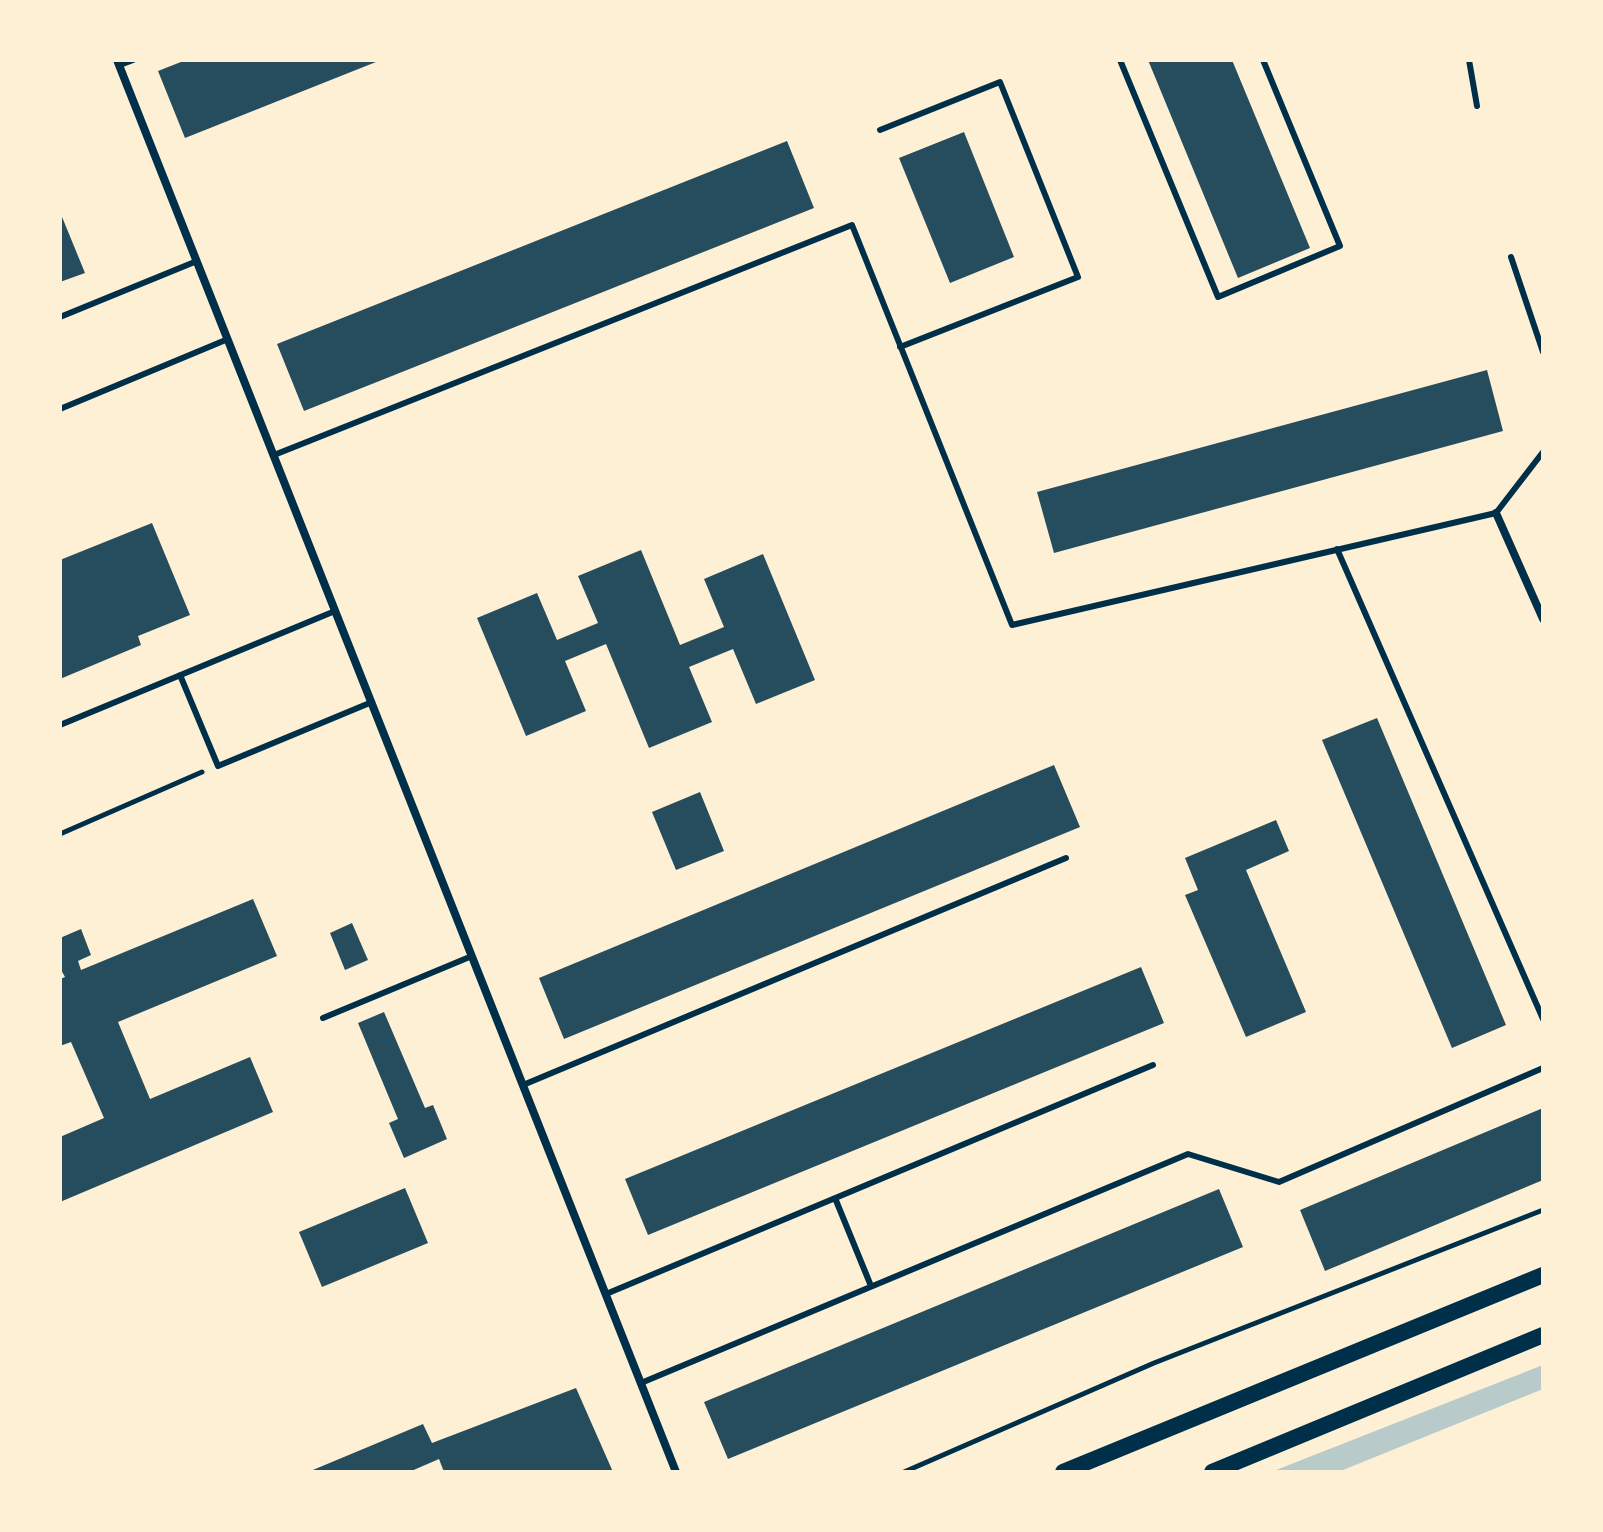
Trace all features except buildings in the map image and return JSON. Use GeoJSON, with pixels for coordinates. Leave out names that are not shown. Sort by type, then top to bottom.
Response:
{"type":"FeatureCollection","features":[{"type":"Feature","properties":{"kind":"main road"},"geometry":{"type":"LineString","coordinates":[[1063,1472],[1543,1275]]}},
{"type":"Feature","properties":{"kind":"main road"},"geometry":{"type":"LineString","coordinates":[[1212,1472],[1543,1335]]}},
{"type":"Feature","properties":{"kind":"street"},"geometry":{"type":"LineString","coordinates":[[118,63],[676,1472]]}},
{"type":"Feature","properties":{"kind":"street"},"geometry":{"type":"LineString","coordinates":[[1496,513],[1543,619]]}},
{"type":"Feature","properties":{"kind":"lane"},"geometry":{"type":"LineString","coordinates":[[118,63],[133,60]]}},
{"type":"Feature","properties":{"kind":"lane"},"geometry":{"type":"LineString","coordinates":[[1120,60],[1218,297],[1340,246],[1263,60]]}},
{"type":"Feature","properties":{"kind":"lane"},"geometry":{"type":"LineString","coordinates":[[1469,60],[1477,106]]}},
{"type":"Feature","properties":{"kind":"lane"},"geometry":{"type":"LineString","coordinates":[[880,130],[1000,82],[1078,277],[900,347]]}},
{"type":"Feature","properties":{"kind":"lane"},"geometry":{"type":"LineString","coordinates":[[274,455],[852,225],[1012,625],[1496,513],[1543,452]]}},
{"type":"Feature","properties":{"kind":"lane"},"geometry":{"type":"LineString","coordinates":[[1511,257],[1543,352]]}},
{"type":"Feature","properties":{"kind":"lane"},"geometry":{"type":"LineString","coordinates":[[60,317],[197,261]]}},
{"type":"Feature","properties":{"kind":"lane"},"geometry":{"type":"LineString","coordinates":[[60,409],[228,339]]}},
{"type":"Feature","properties":{"kind":"lane"},"geometry":{"type":"LineString","coordinates":[[1337,549],[1543,1019]]}},
{"type":"Feature","properties":{"kind":"lane"},"geometry":{"type":"LineString","coordinates":[[60,725],[335,611]]}},
{"type":"Feature","properties":{"kind":"lane"},"geometry":{"type":"LineString","coordinates":[[180,675],[218,766],[372,702]]}},
{"type":"Feature","properties":{"kind":"lane"},"geometry":{"type":"LineString","coordinates":[[523,1085],[1066,858]]}},
{"type":"Feature","properties":{"kind":"lane"},"geometry":{"type":"LineString","coordinates":[[323,1018],[472,956]]}},
{"type":"Feature","properties":{"kind":"lane"},"geometry":{"type":"LineString","coordinates":[[606,1294],[1153,1065]]}},
{"type":"Feature","properties":{"kind":"lane"},"geometry":{"type":"LineString","coordinates":[[641,1383],[1188,1154],[1279,1182],[1543,1068]]}},
{"type":"Feature","properties":{"kind":"lane"},"geometry":{"type":"LineString","coordinates":[[835,1198],[871,1286]]}},
{"type":"Feature","properties":{"kind":"path"},"geometry":{"type":"LineString","coordinates":[[60,834],[218,766]]}},
{"type":"Feature","properties":{"kind":"path"},"geometry":{"type":"LineString","coordinates":[[904,1472],[1154,1363],[1543,1210]]}},
{"type":"Feature","properties":{"kind":"shaded area"},"geometry":{"type":"Polygon","coordinates":[[[1543,1365],[1543,1389],[1338,1472],[1271,1472],[1543,1365]]]}}]}
